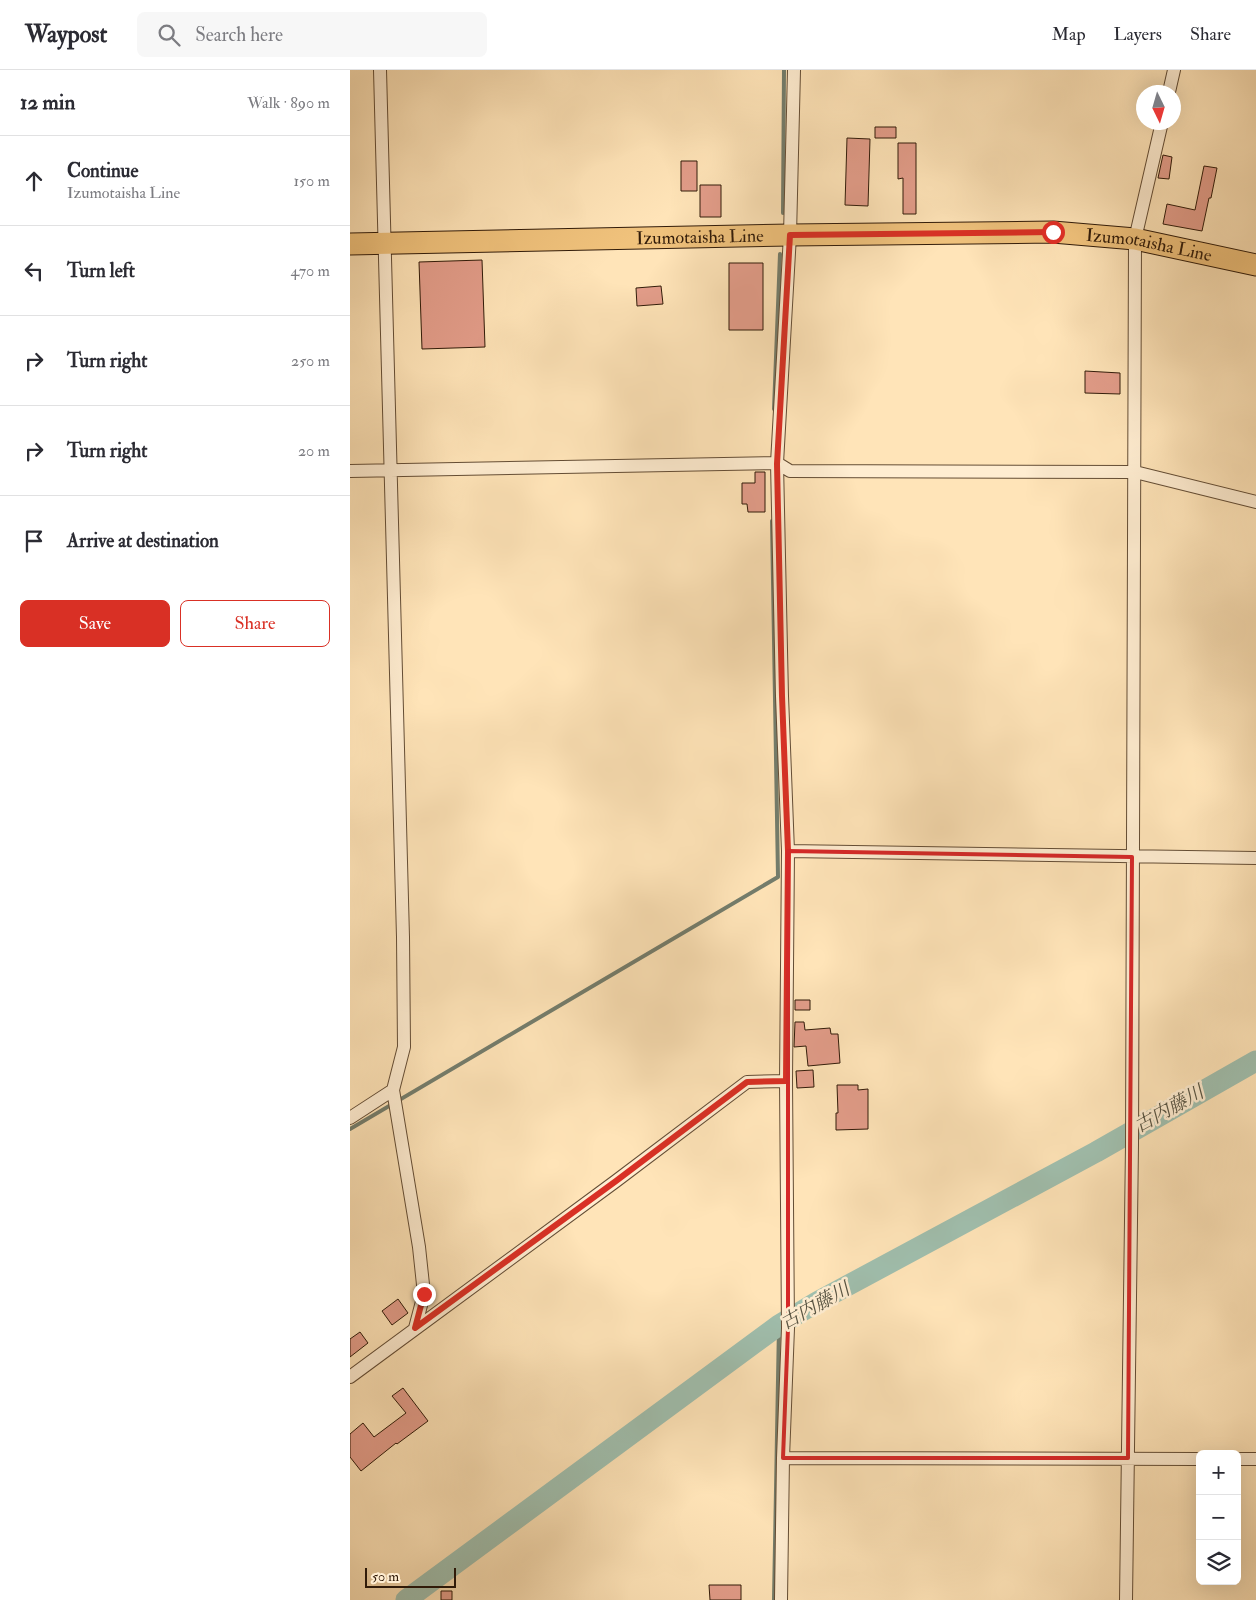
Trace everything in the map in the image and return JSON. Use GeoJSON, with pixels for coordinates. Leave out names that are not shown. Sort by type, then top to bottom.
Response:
{"type":"FeatureCollection","features":[{"type":"Feature","properties":{"kind":"main road","name":"Izumotaisha Line"},"geometry":{"type":"LineString","coordinates":[[350,244],[1053,232],[1135,239],[1256,265]]}},
{"type":"Feature","properties":{"kind":"street"},"geometry":{"type":"LineString","coordinates":[[380,70],[403,937],[404,1048],[393,1090],[424,1294],[415,1328]]}},
{"type":"Feature","properties":{"kind":"street"},"geometry":{"type":"LineString","coordinates":[[781,1600],[783,1458],[788,1328],[786,1081],[788,851],[782,696],[777,464],[790,235],[794,70]]}},
{"type":"Feature","properties":{"kind":"street"},"geometry":{"type":"LineString","coordinates":[[1171,85],[1174,70]]}},
{"type":"Feature","properties":{"kind":"street"},"geometry":{"type":"LineString","coordinates":[[1126,1600],[1132,1145],[1135,239],[1160,130]]}},
{"type":"Feature","properties":{"kind":"street"},"geometry":{"type":"LineString","coordinates":[[350,471],[777,464],[790,470],[1135,472],[1256,502]]}},
{"type":"Feature","properties":{"kind":"street"},"geometry":{"type":"LineString","coordinates":[[788,851],[1256,858]]}},
{"type":"Feature","properties":{"kind":"street"},"geometry":{"type":"LineString","coordinates":[[350,1377],[747,1082],[786,1081]]}},
{"type":"Feature","properties":{"kind":"street"},"geometry":{"type":"LineString","coordinates":[[350,1118],[393,1090]]}},
{"type":"Feature","properties":{"kind":"street"},"geometry":{"type":"LineString","coordinates":[[783,1458],[1196,1459]]}},
{"type":"Feature","properties":{"kind":"street"},"geometry":{"type":"LineString","coordinates":[[1241,1459],[1256,1459]]}},
{"type":"Feature","properties":{"kind":"highlighted area"},"geometry":{"type":"Polygon","coordinates":[[[788,851],[1132,857],[1128,1458],[783,1458],[788,1328],[788,851]]]}},
{"type":"Feature","properties":{"kind":"building"},"geometry":{"type":"Polygon","coordinates":[[[875,127],[896,127],[896,138],[875,138],[875,127]]]}},
{"type":"Feature","properties":{"kind":"building"},"geometry":{"type":"Polygon","coordinates":[[[847,138],[870,139],[868,206],[845,205],[847,138]]]}},
{"type":"Feature","properties":{"kind":"building"},"geometry":{"type":"Polygon","coordinates":[[[898,143],[916,143],[916,214],[903,214],[903,178],[898,179],[898,143]]]}},
{"type":"Feature","properties":{"kind":"building"},"geometry":{"type":"Polygon","coordinates":[[[1163,155],[1172,157],[1169,179],[1158,178],[1163,155]]]}},
{"type":"Feature","properties":{"kind":"building"},"geometry":{"type":"Polygon","coordinates":[[[681,161],[697,161],[697,191],[681,191],[681,161]]]}},
{"type":"Feature","properties":{"kind":"building"},"geometry":{"type":"Polygon","coordinates":[[[1204,166],[1217,168],[1202,231],[1163,224],[1167,204],[1195,210],[1204,166]]]}},
{"type":"Feature","properties":{"kind":"building"},"geometry":{"type":"Polygon","coordinates":[[[700,185],[721,185],[721,217],[700,217],[700,185]]]}},
{"type":"Feature","properties":{"kind":"building"},"geometry":{"type":"Polygon","coordinates":[[[482,260],[485,347],[422,349],[419,262],[482,260]]]}},
{"type":"Feature","properties":{"kind":"building"},"geometry":{"type":"Polygon","coordinates":[[[729,263],[763,263],[763,330],[729,330],[729,263]]]}},
{"type":"Feature","properties":{"kind":"building"},"geometry":{"type":"Polygon","coordinates":[[[661,286],[663,304],[637,306],[636,288],[661,286]]]}},
{"type":"Feature","properties":{"kind":"building"},"geometry":{"type":"Polygon","coordinates":[[[1085,371],[1120,373],[1120,394],[1085,393],[1085,371]]]}},
{"type":"Feature","properties":{"kind":"building"},"geometry":{"type":"Polygon","coordinates":[[[755,472],[765,472],[765,512],[748,512],[747,504],[742,504],[742,483],[755,483],[755,472]]]}},
{"type":"Feature","properties":{"kind":"building"},"geometry":{"type":"Polygon","coordinates":[[[795,1000],[810,1000],[810,1010],[795,1010],[795,1000]]]}},
{"type":"Feature","properties":{"kind":"building"},"geometry":{"type":"Polygon","coordinates":[[[795,1022],[804,1022],[805,1030],[830,1028],[831,1034],[838,1034],[840,1063],[808,1066],[806,1046],[794,1047],[795,1022]]]}},
{"type":"Feature","properties":{"kind":"building"},"geometry":{"type":"Polygon","coordinates":[[[813,1070],[814,1087],[797,1088],[796,1071],[813,1070]]]}},
{"type":"Feature","properties":{"kind":"building"},"geometry":{"type":"Polygon","coordinates":[[[837,1085],[858,1085],[858,1090],[868,1089],[868,1129],[836,1130],[836,1113],[838,1113],[837,1085]]]}},
{"type":"Feature","properties":{"kind":"building"},"geometry":{"type":"Polygon","coordinates":[[[398,1299],[408,1313],[392,1325],[382,1311],[398,1299]]]}},
{"type":"Feature","properties":{"kind":"building"},"geometry":{"type":"Polygon","coordinates":[[[360,1332],[368,1343],[350,1357],[350,1339],[360,1332]]]}},
{"type":"Feature","properties":{"kind":"building"},"geometry":{"type":"Polygon","coordinates":[[[403,1388],[428,1421],[396,1443],[361,1471],[350,1457],[350,1434],[363,1423],[374,1437],[406,1413],[392,1396],[403,1388]]]}},
{"type":"Feature","properties":{"kind":"building"},"geometry":{"type":"Polygon","coordinates":[[[709,1585],[741,1585],[741,1600],[710,1600],[709,1585]]]}},
{"type":"Feature","properties":{"kind":"building"},"geometry":{"type":"Polygon","coordinates":[[[441,1591],[452,1591],[452,1600],[441,1600],[441,1591]]]}},
{"type":"Feature","properties":{"kind":"waterway"},"geometry":{"type":"LineString","coordinates":[[783,213],[784,70]]}},
{"type":"Feature","properties":{"kind":"waterway"},"geometry":{"type":"LineString","coordinates":[[774,409],[780,254]]}},
{"type":"Feature","properties":{"kind":"waterway"},"geometry":{"type":"LineString","coordinates":[[350,1129],[778,877],[772,521]]}},
{"type":"Feature","properties":{"kind":"waterway","name":"古内藤川"},"geometry":{"type":"LineString","coordinates":[[406,1600],[779,1325],[817,1302],[1096,1152],[1256,1061]]}},
{"type":"Feature","properties":{"kind":"waterway"},"geometry":{"type":"LineString","coordinates":[[774,1600],[779,1325]]}},
{"type":"Feature","properties":{"kind":"route"},"geometry":{"type":"LineString","coordinates":[[424,1294],[415,1328],[616,1181],[747,1082],[786,1081],[788,851],[782,696],[777,464],[790,235],[1053,232]]}}]}
